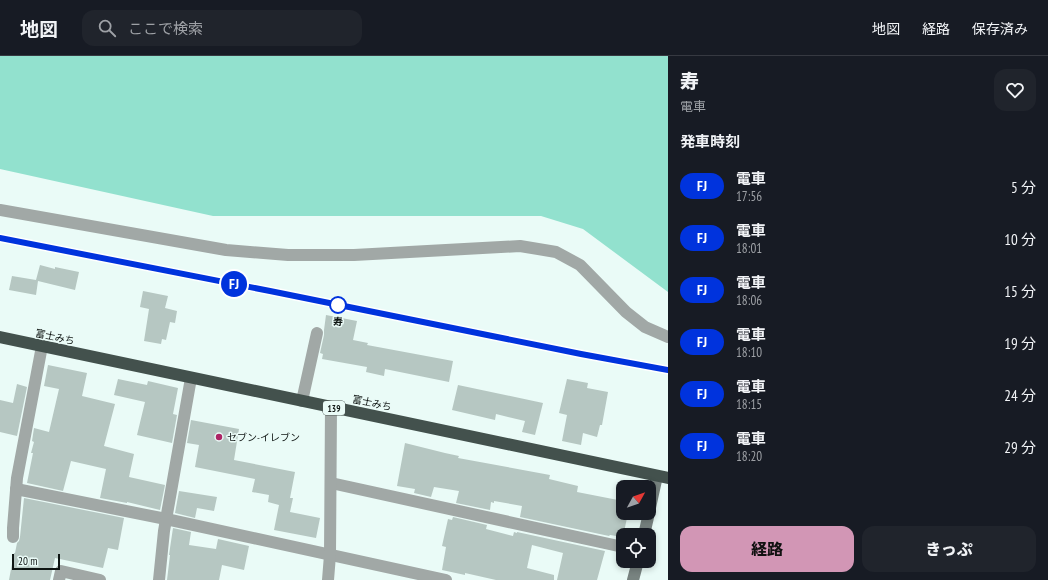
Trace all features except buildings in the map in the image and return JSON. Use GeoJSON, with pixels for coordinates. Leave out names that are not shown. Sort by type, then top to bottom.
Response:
{"type":"FeatureCollection","features":[{"type":"Feature","properties":{"kind":"highway","name":"富士みち"},"geometry":{"type":"LineString","coordinates":[[0,337],[663,477]]}},
{"type":"Feature","properties":{"kind":"street"},"geometry":{"type":"LineString","coordinates":[[0,210],[226,250],[288,255],[354,256],[520,246],[556,252],[580,265],[626,312],[645,327],[668,337]]}},
{"type":"Feature","properties":{"kind":"street"},"geometry":{"type":"LineString","coordinates":[[302,401],[317,333]]}},
{"type":"Feature","properties":{"kind":"street"},"geometry":{"type":"LineString","coordinates":[[13,537],[17,478],[42,346]]}},
{"type":"Feature","properties":{"kind":"street"},"geometry":{"type":"LineString","coordinates":[[159,580],[164,531],[191,378]]}},
{"type":"Feature","properties":{"kind":"street"},"geometry":{"type":"LineString","coordinates":[[328,580],[330,555],[331,407]]}},
{"type":"Feature","properties":{"kind":"street"},"geometry":{"type":"LineString","coordinates":[[656,494],[663,477]]}},
{"type":"Feature","properties":{"kind":"street"},"geometry":{"type":"LineString","coordinates":[[330,483],[616,545]]}},
{"type":"Feature","properties":{"kind":"street"},"geometry":{"type":"LineString","coordinates":[[16,489],[166,519],[446,580]]}},
{"type":"Feature","properties":{"kind":"street"},"geometry":{"type":"LineString","coordinates":[[633,580],[636,568]]}},
{"type":"Feature","properties":{"kind":"street"},"geometry":{"type":"LineString","coordinates":[[59,580],[61,571],[100,580]]}},
{"type":"Feature","properties":{"kind":"green space"},"geometry":{"type":"Polygon","coordinates":[[[0,56],[668,56],[668,292],[583,229],[541,216],[213,216],[0,169],[0,56]]]}},
{"type":"Feature","properties":{"kind":"railway"},"geometry":{"type":"LineString","coordinates":[[0,238],[668,370]]}},
{"type":"Feature","properties":{"kind":"train","name":"FJ"},"geometry":{"type":"LineString","coordinates":[[0,238],[668,370]]}},
{"type":"Feature","properties":{"kind":"place","name":"寿"},"geometry":{"type":"Point","coordinates":[338,305]}},
{"type":"Feature","properties":{"kind":"place","name":"セブン-イレブン"},"geometry":{"type":"Point","coordinates":[219,437]}}]}
